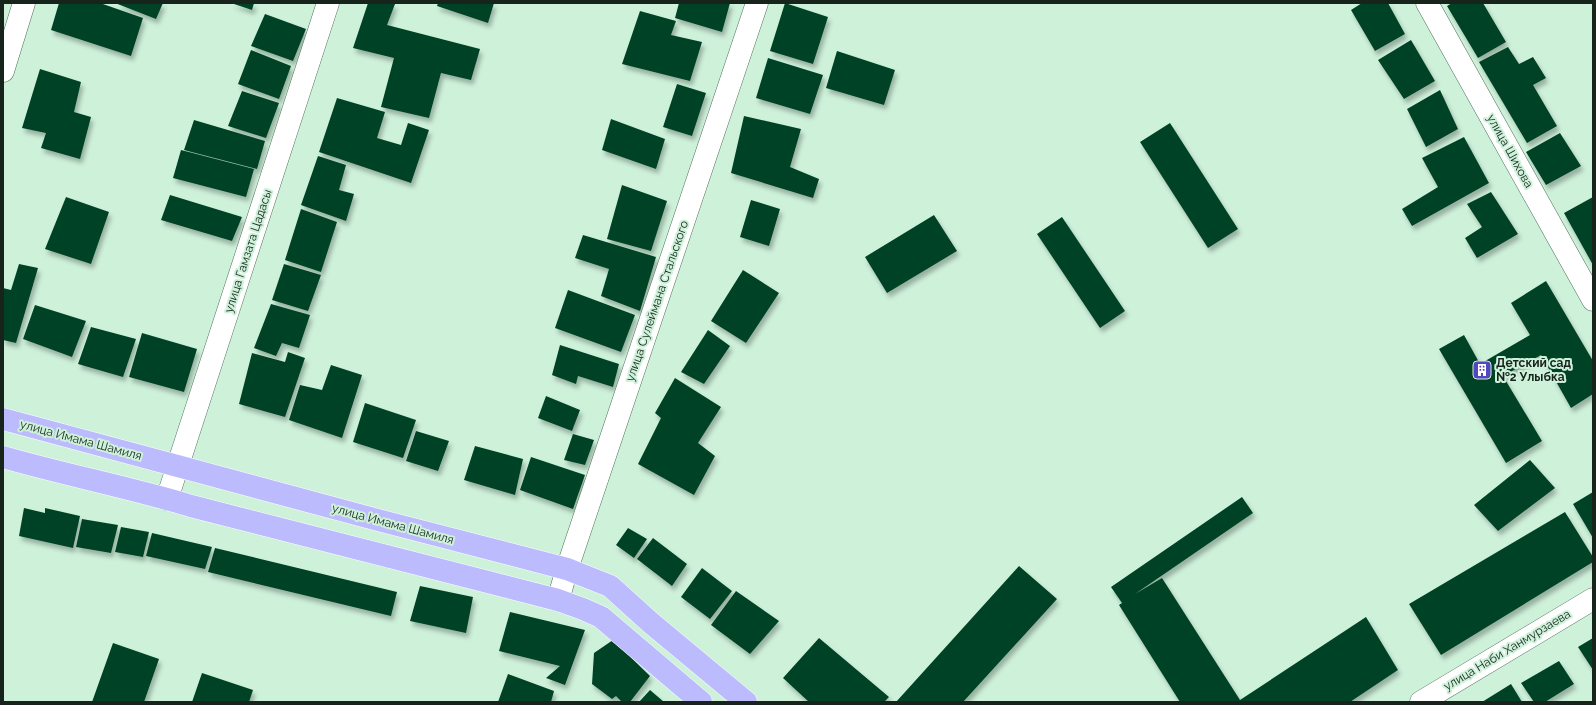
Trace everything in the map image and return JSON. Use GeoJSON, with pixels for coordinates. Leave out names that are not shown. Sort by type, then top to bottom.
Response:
{"type":"FeatureCollection","features":[{"type":"Feature","properties":{"kind":"main road","name":"улица Имама Шамиля"},"geometry":{"type":"LineString","coordinates":[[3,419],[378,520],[567,569],[610,586],[651,623],[746,702]]}},
{"type":"Feature","properties":{"kind":"main road"},"geometry":{"type":"LineString","coordinates":[[3,457],[558,600],[601,617],[701,702]]}},
{"type":"Feature","properties":{"kind":"street"},"geometry":{"type":"LineString","coordinates":[[3,71],[24,3]]}},
{"type":"Feature","properties":{"kind":"street","name":"улица Гамзата Цадасы"},"geometry":{"type":"LineString","coordinates":[[167,499],[328,3]]}},
{"type":"Feature","properties":{"kind":"street","name":"улица Сулеймана Стальского"},"geometry":{"type":"LineString","coordinates":[[558,600],[567,569],[757,3]]}},
{"type":"Feature","properties":{"kind":"street","name":"улица Шихова"},"geometry":{"type":"LineString","coordinates":[[1427,3],[1593,300]]}},
{"type":"Feature","properties":{"kind":"street","name":"улица Наби Ханмурзаева"},"geometry":{"type":"LineString","coordinates":[[1421,702],[1593,599]]}},
{"type":"Feature","properties":{"kind":"building"},"geometry":{"type":"Polygon","coordinates":[[[59,3],[100,3],[143,18],[131,56],[51,30],[59,3]]]}},
{"type":"Feature","properties":{"kind":"building"},"geometry":{"type":"Polygon","coordinates":[[[115,3],[163,3],[156,19],[115,3]]]}},
{"type":"Feature","properties":{"kind":"building"},"geometry":{"type":"Polygon","coordinates":[[[231,3],[254,3],[252,10],[231,3]]]}},
{"type":"Feature","properties":{"kind":"building"},"geometry":{"type":"Polygon","coordinates":[[[368,3],[395,4],[387,25],[480,49],[471,80],[441,73],[429,118],[381,107],[394,58],[353,48],[368,3]]]}},
{"type":"Feature","properties":{"kind":"building"},"geometry":{"type":"Polygon","coordinates":[[[438,3],[494,3],[488,23],[437,6],[438,3]]]}},
{"type":"Feature","properties":{"kind":"building"},"geometry":{"type":"Polygon","coordinates":[[[679,3],[730,3],[722,32],[675,18],[679,3]]]}},
{"type":"Feature","properties":{"kind":"building"},"geometry":{"type":"Polygon","coordinates":[[[785,3],[828,17],[813,64],[770,51],[785,3]]]}},
{"type":"Feature","properties":{"kind":"building"},"geometry":{"type":"Polygon","coordinates":[[[1362,3],[1388,3],[1405,34],[1375,51],[1351,10],[1362,3]]]}},
{"type":"Feature","properties":{"kind":"building"},"geometry":{"type":"Polygon","coordinates":[[[1452,3],[1483,3],[1506,42],[1478,58],[1447,6],[1452,3]]]}},
{"type":"Feature","properties":{"kind":"building"},"geometry":{"type":"Polygon","coordinates":[[[640,11],[676,21],[671,35],[702,42],[690,81],[622,64],[640,11]]]}},
{"type":"Feature","properties":{"kind":"building"},"geometry":{"type":"Polygon","coordinates":[[[265,14],[306,29],[293,61],[251,46],[265,14]]]}},
{"type":"Feature","properties":{"kind":"building"},"geometry":{"type":"Polygon","coordinates":[[[1411,40],[1435,81],[1404,99],[1378,60],[1411,40]]]}},
{"type":"Feature","properties":{"kind":"building"},"geometry":{"type":"Polygon","coordinates":[[[1508,47],[1519,64],[1533,57],[1546,78],[1533,85],[1557,126],[1527,143],[1479,62],[1508,47]]]}},
{"type":"Feature","properties":{"kind":"building"},"geometry":{"type":"Polygon","coordinates":[[[251,50],[291,66],[279,99],[238,84],[251,50]]]}},
{"type":"Feature","properties":{"kind":"building"},"geometry":{"type":"Polygon","coordinates":[[[837,51],[895,70],[884,105],[826,88],[837,51]]]}},
{"type":"Feature","properties":{"kind":"building"},"geometry":{"type":"Polygon","coordinates":[[[768,58],[823,75],[810,114],[756,98],[768,58]]]}},
{"type":"Feature","properties":{"kind":"building"},"geometry":{"type":"Polygon","coordinates":[[[40,69],[81,82],[74,112],[91,117],[80,159],[41,148],[46,133],[22,128],[40,69]]]}},
{"type":"Feature","properties":{"kind":"building"},"geometry":{"type":"Polygon","coordinates":[[[677,84],[706,93],[692,136],[663,127],[677,84]]]}},
{"type":"Feature","properties":{"kind":"building"},"geometry":{"type":"Polygon","coordinates":[[[1440,90],[1458,129],[1426,147],[1407,109],[1440,90]]]}},
{"type":"Feature","properties":{"kind":"building"},"geometry":{"type":"Polygon","coordinates":[[[242,91],[279,103],[266,138],[228,126],[242,91]]]}},
{"type":"Feature","properties":{"kind":"building"},"geometry":{"type":"Polygon","coordinates":[[[337,98],[385,112],[377,138],[401,145],[408,123],[429,130],[411,183],[319,152],[337,98]]]}},
{"type":"Feature","properties":{"kind":"building"},"geometry":{"type":"Polygon","coordinates":[[[744,116],[801,129],[790,167],[819,179],[813,198],[731,173],[744,116]]]}},
{"type":"Feature","properties":{"kind":"building"},"geometry":{"type":"Polygon","coordinates":[[[611,119],[665,139],[656,169],[602,150],[611,119]]]}},
{"type":"Feature","properties":{"kind":"building"},"geometry":{"type":"Polygon","coordinates":[[[194,120],[265,141],[257,169],[184,150],[194,120]]]}},
{"type":"Feature","properties":{"kind":"building"},"geometry":{"type":"Polygon","coordinates":[[[1170,123],[1238,229],[1208,248],[1140,142],[1170,123]]]}},
{"type":"Feature","properties":{"kind":"building"},"geometry":{"type":"Polygon","coordinates":[[[1560,133],[1581,166],[1546,185],[1526,152],[1560,133]]]}},
{"type":"Feature","properties":{"kind":"building"},"geometry":{"type":"Polygon","coordinates":[[[1464,137],[1489,183],[1412,226],[1402,209],[1438,187],[1422,158],[1464,137]]]}},
{"type":"Feature","properties":{"kind":"building"},"geometry":{"type":"Polygon","coordinates":[[[181,150],[254,169],[246,197],[173,178],[181,150]]]}},
{"type":"Feature","properties":{"kind":"building"},"geometry":{"type":"Polygon","coordinates":[[[318,156],[346,165],[339,190],[354,194],[346,221],[301,205],[318,156]]]}},
{"type":"Feature","properties":{"kind":"building"},"geometry":{"type":"Polygon","coordinates":[[[622,185],[667,201],[651,251],[607,239],[622,185]]]}},
{"type":"Feature","properties":{"kind":"building"},"geometry":{"type":"Polygon","coordinates":[[[1491,192],[1518,234],[1477,258],[1465,238],[1482,227],[1467,204],[1491,192]]]}},
{"type":"Feature","properties":{"kind":"building"},"geometry":{"type":"Polygon","coordinates":[[[170,195],[242,217],[232,241],[161,220],[170,195]]]}},
{"type":"Feature","properties":{"kind":"building"},"geometry":{"type":"Polygon","coordinates":[[[66,197],[109,212],[91,264],[45,249],[66,197]]]}},
{"type":"Feature","properties":{"kind":"building"},"geometry":{"type":"Polygon","coordinates":[[[1593,197],[1593,265],[1564,213],[1593,197]]]}},
{"type":"Feature","properties":{"kind":"building"},"geometry":{"type":"Polygon","coordinates":[[[751,200],[780,209],[769,246],[740,237],[751,200]]]}},
{"type":"Feature","properties":{"kind":"building"},"geometry":{"type":"Polygon","coordinates":[[[301,209],[337,222],[321,272],[285,260],[301,209]]]}},
{"type":"Feature","properties":{"kind":"building"},"geometry":{"type":"Polygon","coordinates":[[[934,215],[957,251],[887,293],[865,257],[934,215]]]}},
{"type":"Feature","properties":{"kind":"building"},"geometry":{"type":"Polygon","coordinates":[[[1062,217],[1125,311],[1100,328],[1037,234],[1062,217]]]}},
{"type":"Feature","properties":{"kind":"building"},"geometry":{"type":"Polygon","coordinates":[[[583,235],[656,257],[640,311],[601,296],[609,269],[575,258],[583,235]]]}},
{"type":"Feature","properties":{"kind":"building"},"geometry":{"type":"Polygon","coordinates":[[[19,264],[38,268],[16,343],[3,340],[3,288],[11,290],[19,264]]]}},
{"type":"Feature","properties":{"kind":"building"},"geometry":{"type":"Polygon","coordinates":[[[284,264],[321,275],[308,311],[272,300],[284,264]]]}},
{"type":"Feature","properties":{"kind":"building"},"geometry":{"type":"Polygon","coordinates":[[[743,270],[779,293],[746,343],[711,321],[743,270]]]}},
{"type":"Feature","properties":{"kind":"building","name":"Детский сад №2 Улыбка"},"geometry":{"type":"Polygon","coordinates":[[[1546,281],[1593,361],[1593,394],[1571,408],[1541,355],[1503,376],[1542,441],[1506,463],[1439,349],[1464,335],[1480,364],[1530,335],[1511,303],[1546,281]]]}},
{"type":"Feature","properties":{"kind":"building"},"geometry":{"type":"Polygon","coordinates":[[[568,290],[635,315],[621,352],[555,328],[568,290]]]}},
{"type":"Feature","properties":{"kind":"building"},"geometry":{"type":"Polygon","coordinates":[[[271,304],[310,315],[299,348],[282,343],[276,356],[254,348],[271,304]]]}},
{"type":"Feature","properties":{"kind":"building"},"geometry":{"type":"Polygon","coordinates":[[[35,305],[86,321],[72,357],[23,339],[35,305]]]}},
{"type":"Feature","properties":{"kind":"building"},"geometry":{"type":"Polygon","coordinates":[[[91,327],[136,339],[123,377],[78,364],[91,327]]]}},
{"type":"Feature","properties":{"kind":"building"},"geometry":{"type":"Polygon","coordinates":[[[708,330],[730,346],[704,384],[681,372],[708,330]]]}},
{"type":"Feature","properties":{"kind":"building"},"geometry":{"type":"Polygon","coordinates":[[[142,333],[197,349],[184,392],[129,377],[142,333]]]}},
{"type":"Feature","properties":{"kind":"building"},"geometry":{"type":"Polygon","coordinates":[[[560,345],[619,364],[613,387],[578,376],[576,384],[552,375],[560,345]]]}},
{"type":"Feature","properties":{"kind":"building"},"geometry":{"type":"Polygon","coordinates":[[[288,352],[305,358],[285,417],[239,404],[252,353],[285,362],[288,352]]]}},
{"type":"Feature","properties":{"kind":"building"},"geometry":{"type":"Polygon","coordinates":[[[331,365],[362,375],[342,438],[289,420],[300,385],[322,390],[331,365]]]}},
{"type":"Feature","properties":{"kind":"building"},"geometry":{"type":"Polygon","coordinates":[[[675,378],[721,407],[698,443],[715,456],[694,495],[638,464],[661,418],[655,413],[675,378]]]}},
{"type":"Feature","properties":{"kind":"building"},"geometry":{"type":"Polygon","coordinates":[[[546,396],[580,410],[572,431],[538,418],[546,396]]]}},
{"type":"Feature","properties":{"kind":"building"},"geometry":{"type":"Polygon","coordinates":[[[365,403],[416,420],[403,458],[353,442],[365,403]]]}},
{"type":"Feature","properties":{"kind":"building"},"geometry":{"type":"Polygon","coordinates":[[[416,431],[449,441],[438,471],[406,461],[416,431]]]}},
{"type":"Feature","properties":{"kind":"building"},"geometry":{"type":"Polygon","coordinates":[[[573,434],[594,440],[585,465],[564,460],[573,434]]]}},
{"type":"Feature","properties":{"kind":"building"},"geometry":{"type":"Polygon","coordinates":[[[475,446],[523,459],[515,495],[464,480],[475,446]]]}},
{"type":"Feature","properties":{"kind":"building"},"geometry":{"type":"Polygon","coordinates":[[[531,457],[585,475],[573,509],[520,490],[531,457]]]}},
{"type":"Feature","properties":{"kind":"building"},"geometry":{"type":"Polygon","coordinates":[[[1530,460],[1555,488],[1498,531],[1474,505],[1530,460]]]}},
{"type":"Feature","properties":{"kind":"building"},"geometry":{"type":"Polygon","coordinates":[[[1593,492],[1593,538],[1573,504],[1593,492]]]}},
{"type":"Feature","properties":{"kind":"building"},"geometry":{"type":"Polygon","coordinates":[[[1242,497],[1253,513],[1135,594],[1162,578],[1240,700],[1366,617],[1398,670],[1350,702],[1180,702],[1119,605],[1122,603],[1111,587],[1242,497]]]}},
{"type":"Feature","properties":{"kind":"building"},"geometry":{"type":"Polygon","coordinates":[[[24,508],[45,513],[45,508],[80,516],[73,548],[19,536],[24,508]]]}},
{"type":"Feature","properties":{"kind":"building"},"geometry":{"type":"Polygon","coordinates":[[[1565,512],[1593,557],[1593,562],[1441,655],[1409,604],[1565,512]]]}},
{"type":"Feature","properties":{"kind":"building"},"geometry":{"type":"Polygon","coordinates":[[[82,519],[118,525],[111,553],[76,547],[82,519]]]}},
{"type":"Feature","properties":{"kind":"building"},"geometry":{"type":"Polygon","coordinates":[[[121,527],[149,532],[143,557],[115,552],[121,527]]]}},
{"type":"Feature","properties":{"kind":"building"},"geometry":{"type":"Polygon","coordinates":[[[628,528],[647,539],[634,558],[616,545],[628,528]]]}},
{"type":"Feature","properties":{"kind":"building"},"geometry":{"type":"Polygon","coordinates":[[[152,533],[212,547],[205,569],[146,556],[152,533]]]}},
{"type":"Feature","properties":{"kind":"building"},"geometry":{"type":"Polygon","coordinates":[[[653,538],[687,564],[672,586],[637,559],[653,538]]]}},
{"type":"Feature","properties":{"kind":"building"},"geometry":{"type":"Polygon","coordinates":[[[215,548],[397,592],[391,616],[208,572],[215,548]]]}},
{"type":"Feature","properties":{"kind":"building"},"geometry":{"type":"Polygon","coordinates":[[[1019,566],[1057,599],[963,702],[896,702],[1019,566]]]}},
{"type":"Feature","properties":{"kind":"building"},"geometry":{"type":"Polygon","coordinates":[[[702,568],[732,591],[710,619],[681,597],[702,568]]]}},
{"type":"Feature","properties":{"kind":"building"},"geometry":{"type":"Polygon","coordinates":[[[420,586],[473,597],[466,633],[410,621],[420,586]]]}},
{"type":"Feature","properties":{"kind":"building"},"geometry":{"type":"Polygon","coordinates":[[[736,591],[779,621],[750,654],[711,625],[736,591]]]}},
{"type":"Feature","properties":{"kind":"building"},"geometry":{"type":"Polygon","coordinates":[[[510,612],[585,630],[565,685],[546,678],[560,666],[499,651],[510,612]]]}},
{"type":"Feature","properties":{"kind":"building"},"geometry":{"type":"Polygon","coordinates":[[[819,638],[889,697],[884,702],[809,702],[783,678],[819,638]]]}},
{"type":"Feature","properties":{"kind":"building"},"geometry":{"type":"Polygon","coordinates":[[[1593,638],[1593,670],[1578,647],[1593,638]]]}},
{"type":"Feature","properties":{"kind":"building"},"geometry":{"type":"Polygon","coordinates":[[[613,640],[650,676],[630,702],[622,702],[616,696],[612,699],[592,684],[594,653],[613,640]]]}},
{"type":"Feature","properties":{"kind":"building"},"geometry":{"type":"Polygon","coordinates":[[[113,643],[159,659],[144,702],[92,702],[113,643]]]}},
{"type":"Feature","properties":{"kind":"building"},"geometry":{"type":"Polygon","coordinates":[[[1559,661],[1574,684],[1545,702],[1534,702],[1521,683],[1559,661]]]}},
{"type":"Feature","properties":{"kind":"building"},"geometry":{"type":"Polygon","coordinates":[[[202,673],[253,690],[249,702],[192,702],[202,673]]]}},
{"type":"Feature","properties":{"kind":"building"},"geometry":{"type":"Polygon","coordinates":[[[508,674],[554,691],[551,702],[498,702],[508,674]]]}},
{"type":"Feature","properties":{"kind":"building"},"geometry":{"type":"Polygon","coordinates":[[[1511,684],[1522,702],[1482,702],[1511,684]]]}},
{"type":"Feature","properties":{"kind":"building"},"geometry":{"type":"Polygon","coordinates":[[[650,690],[664,702],[639,702],[650,690]]]}},
{"type":"Feature","properties":{"kind":"place","name":"Детский сад №2 Улыбка"},"geometry":{"type":"Point","coordinates":[1482,370]}}]}
